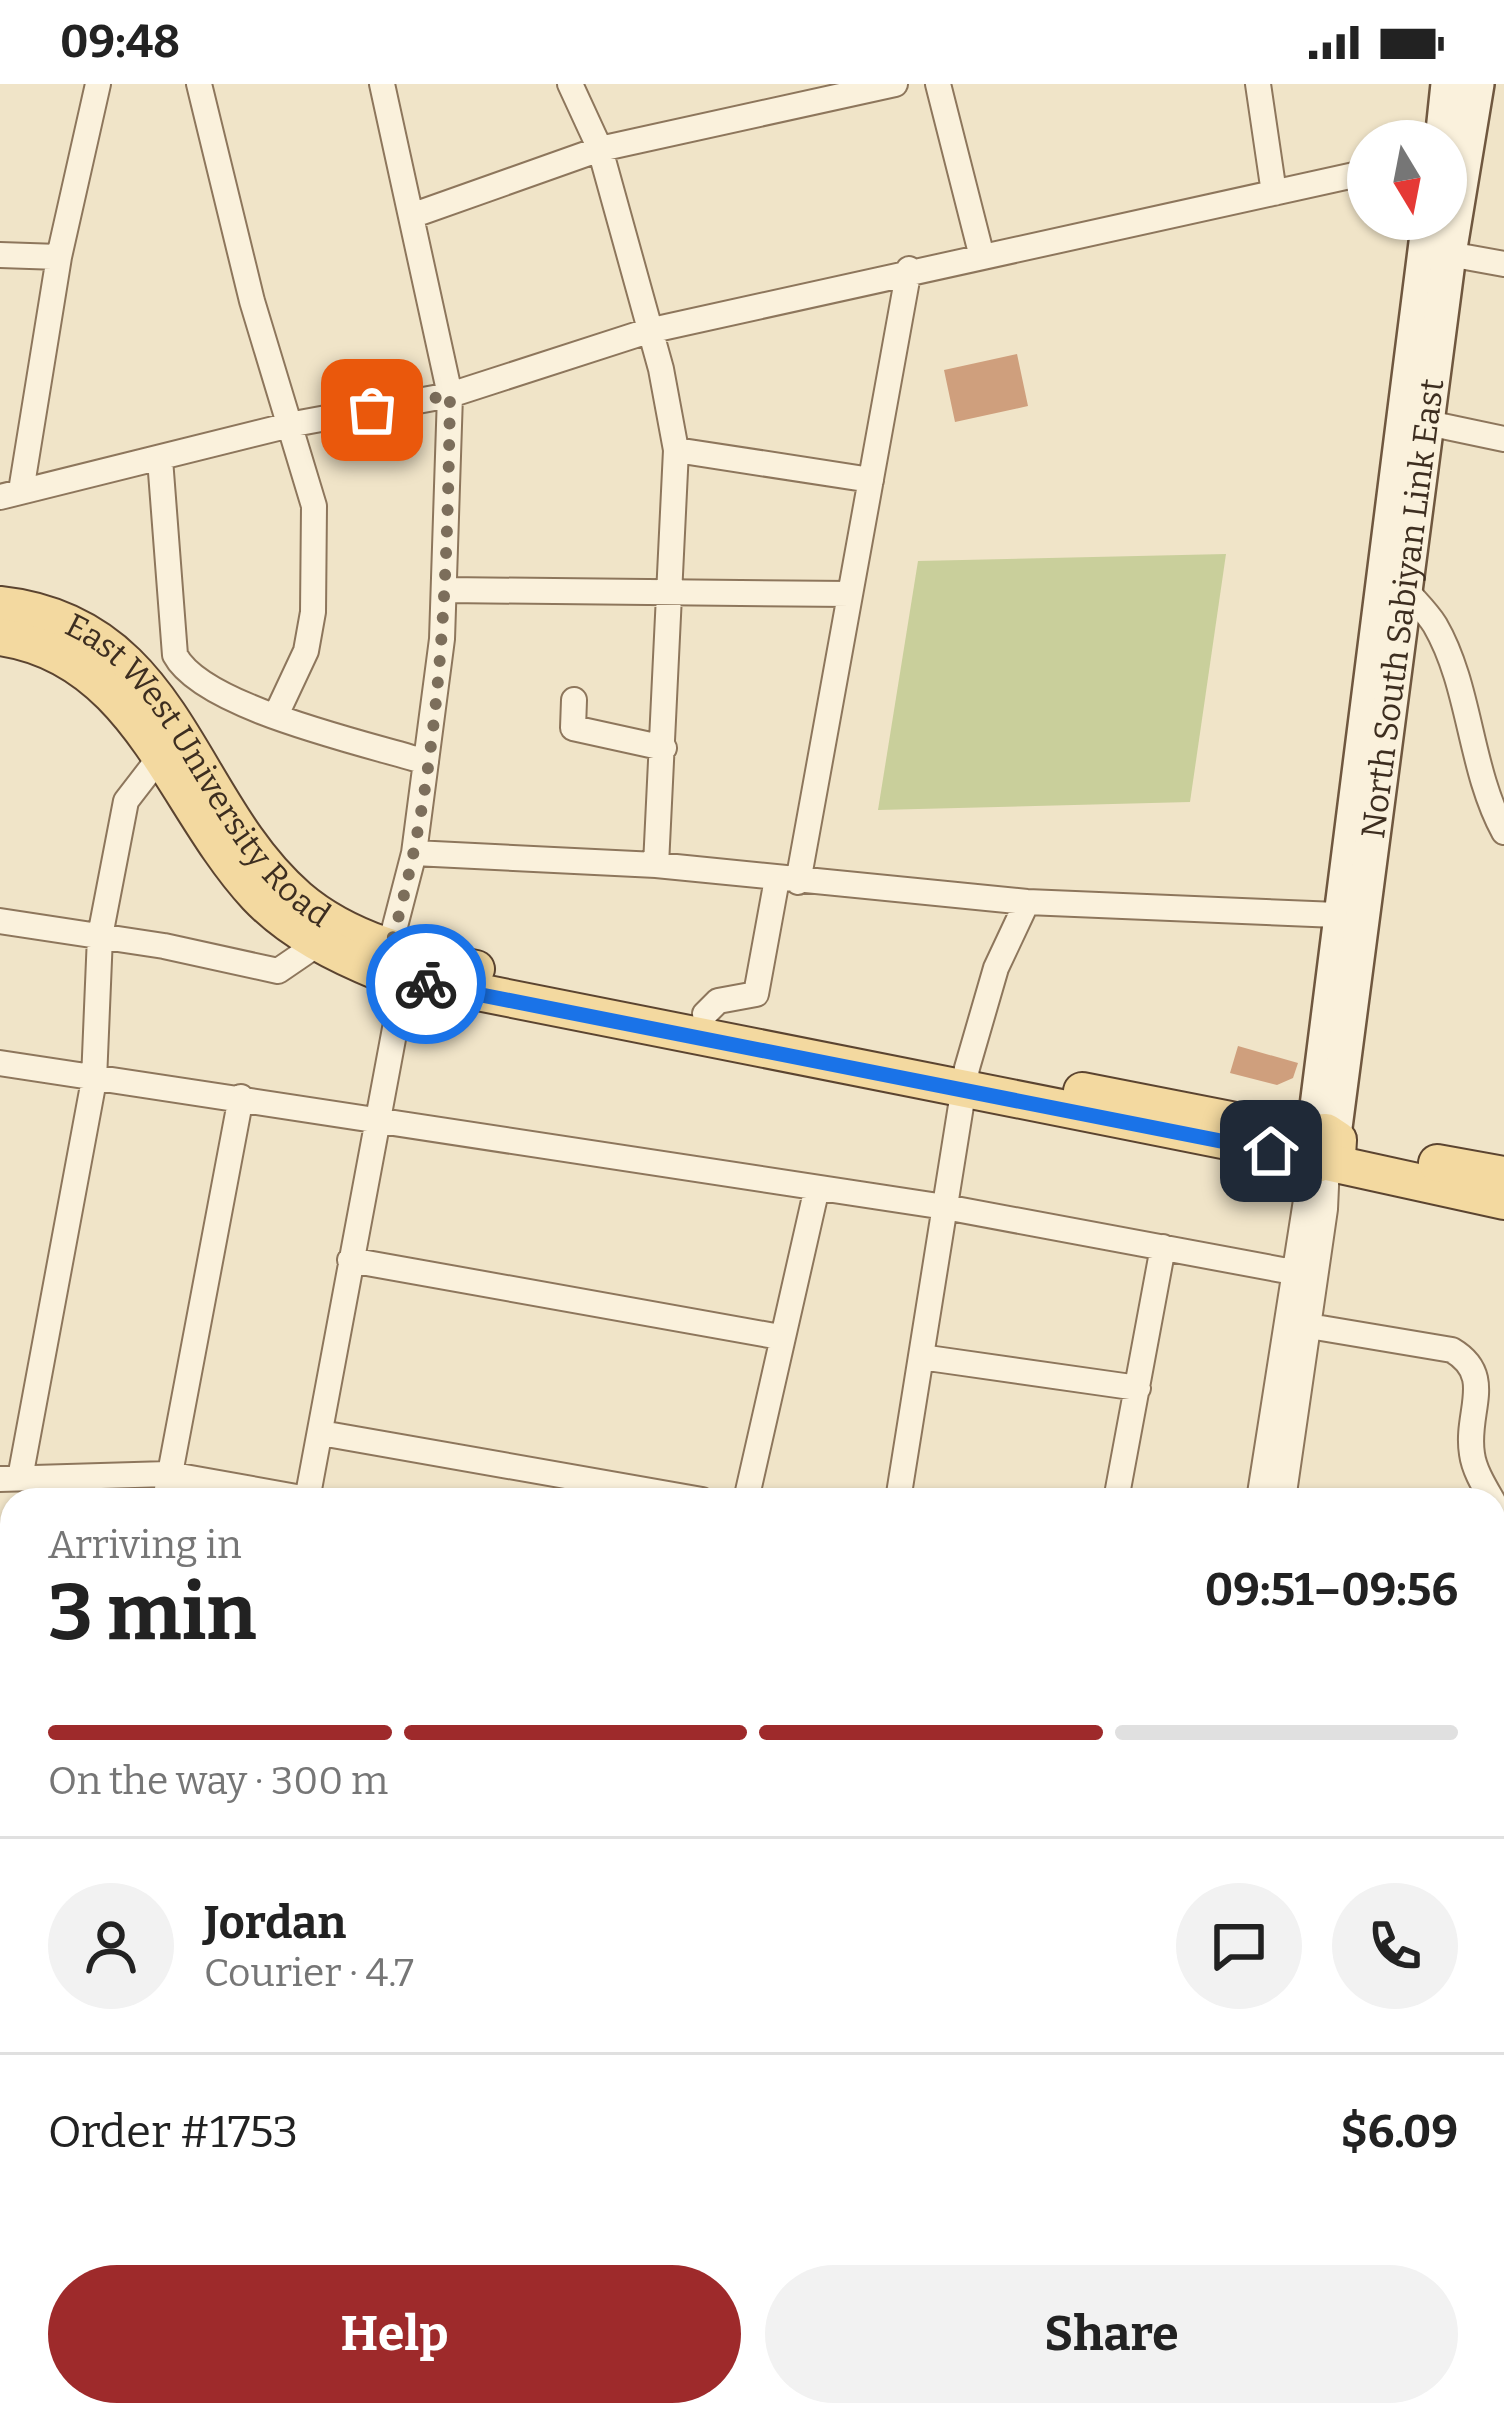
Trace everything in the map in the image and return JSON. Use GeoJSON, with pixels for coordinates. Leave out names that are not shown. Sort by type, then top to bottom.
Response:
{"type":"FeatureCollection","features":[{"type":"Feature","properties":{"kind":"main road","name":"North South Sabiyan Link East"},"geometry":{"type":"LineString","coordinates":[[1448,84],[1450,120]]}},
{"type":"Feature","properties":{"kind":"main road","name":"North South Sabiyan Link East"},"geometry":{"type":"LineString","coordinates":[[1463,120],[1477,84]]}},
{"type":"Feature","properties":{"kind":"main road","name":"North South Sabiyan Link East"},"geometry":{"type":"LineString","coordinates":[[1321,1149],[1337,915],[1404,502],[1428,240]]}},
{"type":"Feature","properties":{"kind":"main road","name":"North South Sabiyan Link East"},"geometry":{"type":"LineString","coordinates":[[1321,1149],[1405,588],[1404,502],[1428,423],[1449,240]]}},
{"type":"Feature","properties":{"kind":"main road","name":"East West University Road"},"geometry":{"type":"LineString","coordinates":[[0,605],[86,631],[145,678],[269,867],[298,899],[392,968],[705,1014],[965,1080]]}},
{"type":"Feature","properties":{"kind":"main road","name":"East West University Road"},"geometry":{"type":"LineString","coordinates":[[0,638],[61,654],[114,693],[220,851],[260,900],[319,943],[392,968],[1321,1149],[1504,1175]]}},
{"type":"Feature","properties":{"kind":"main road","name":"East West University Road"},"geometry":{"type":"LineString","coordinates":[[1321,1149],[1504,1201]]}},
{"type":"Feature","properties":{"kind":"street"},"geometry":{"type":"LineString","coordinates":[[98,84],[11,494],[293,424],[450,395],[648,331],[909,269],[1347,177]]}},
{"type":"Feature","properties":{"kind":"street"},"geometry":{"type":"LineString","coordinates":[[199,84],[252,301],[293,424],[314,506],[313,612],[306,651],[276,715]]}},
{"type":"Feature","properties":{"kind":"street"},"geometry":{"type":"LineString","coordinates":[[311,1488],[376,1117],[392,968],[414,853],[446,590],[450,395],[382,84]]}},
{"type":"Feature","properties":{"kind":"street"},"geometry":{"type":"LineString","coordinates":[[570,84],[599,149],[676,450],[673,595],[656,865]]}},
{"type":"Feature","properties":{"kind":"street"},"geometry":{"type":"LineString","coordinates":[[411,216],[599,149],[895,84]]}},
{"type":"Feature","properties":{"kind":"street"},"geometry":{"type":"LineString","coordinates":[[938,84],[981,254]]}},
{"type":"Feature","properties":{"kind":"street"},"geometry":{"type":"LineString","coordinates":[[1258,84],[1274,193]]}},
{"type":"Feature","properties":{"kind":"street"},"geometry":{"type":"LineString","coordinates":[[1449,254],[1504,264]]}},
{"type":"Feature","properties":{"kind":"street"},"geometry":{"type":"LineString","coordinates":[[0,255],[59,257]]}},
{"type":"Feature","properties":{"kind":"street"},"geometry":{"type":"LineString","coordinates":[[705,1014],[718,1001],[756,994],[788,880],[850,594],[909,269]]}},
{"type":"Feature","properties":{"kind":"street"},"geometry":{"type":"LineString","coordinates":[[1428,423],[1504,439]]}},
{"type":"Feature","properties":{"kind":"street"},"geometry":{"type":"LineString","coordinates":[[676,450],[871,479]]}},
{"type":"Feature","properties":{"kind":"street"},"geometry":{"type":"LineString","coordinates":[[160,458],[175,655],[189,678],[276,715],[426,761]]}},
{"type":"Feature","properties":{"kind":"street"},"geometry":{"type":"LineString","coordinates":[[1405,588],[1434,625],[1448,656],[1481,778],[1504,832]]}},
{"type":"Feature","properties":{"kind":"street"},"geometry":{"type":"LineString","coordinates":[[446,590],[850,594]]}},
{"type":"Feature","properties":{"kind":"street"},"geometry":{"type":"LineString","coordinates":[[574,700],[573,728],[664,748]]}},
{"type":"Feature","properties":{"kind":"street"},"geometry":{"type":"LineString","coordinates":[[160,758],[126,801],[100,936],[94,1080],[22,1484],[167,1487],[241,1097]]}},
{"type":"Feature","properties":{"kind":"street"},"geometry":{"type":"LineString","coordinates":[[414,853],[656,865],[1027,902],[1337,915]]}},
{"type":"Feature","properties":{"kind":"street"},"geometry":{"type":"LineString","coordinates":[[900,1488],[965,1080],[996,968],[1027,902]]}},
{"type":"Feature","properties":{"kind":"street"},"geometry":{"type":"LineString","coordinates":[[0,921],[278,970],[319,943]]}},
{"type":"Feature","properties":{"kind":"street"},"geometry":{"type":"LineString","coordinates":[[0,1064],[376,1117],[816,1192],[945,1207],[1292,1273]]}},
{"type":"Feature","properties":{"kind":"street","name":"North South Sabiyan Link East"},"geometry":{"type":"LineString","coordinates":[[1261,1488],[1292,1273],[1321,1149]]}},
{"type":"Feature","properties":{"kind":"street","name":"North South Sabiyan Link East"},"geometry":{"type":"LineString","coordinates":[[1285,1488],[1309,1326],[1321,1149]]}},
{"type":"Feature","properties":{"kind":"street"},"geometry":{"type":"LineString","coordinates":[[749,1488],[816,1192]]}},
{"type":"Feature","properties":{"kind":"street"},"geometry":{"type":"LineString","coordinates":[[1118,1488],[1163,1247]]}},
{"type":"Feature","properties":{"kind":"street"},"geometry":{"type":"LineString","coordinates":[[350,1259],[780,1337]]}},
{"type":"Feature","properties":{"kind":"street"},"geometry":{"type":"LineString","coordinates":[[1309,1326],[1452,1350],[1469,1360],[1476,1380],[1471,1451],[1488,1488]]}},
{"type":"Feature","properties":{"kind":"street"},"geometry":{"type":"LineString","coordinates":[[921,1357],[1138,1388]]}},
{"type":"Feature","properties":{"kind":"street"},"geometry":{"type":"LineString","coordinates":[[321,1433],[634,1488]]}},
{"type":"Feature","properties":{"kind":"green space"},"geometry":{"type":"Polygon","coordinates":[[[1226,554],[1190,802],[878,810],[918,561],[1226,554]]]}},
{"type":"Feature","properties":{"kind":"building"},"geometry":{"type":"Polygon","coordinates":[[[1017,354],[1028,406],[955,422],[944,370],[1017,354]]]}},
{"type":"Feature","properties":{"kind":"building"},"geometry":{"type":"Polygon","coordinates":[[[1238,1046],[1298,1063],[1293,1078],[1277,1085],[1230,1073],[1238,1046]]]}},
{"type":"Feature","properties":{"kind":"way so far"},"geometry":{"type":"LineString","coordinates":[[372,410],[450,395],[442,639],[414,853],[382,973],[426,984]]}},
{"type":"Feature","properties":{"kind":"route"},"geometry":{"type":"LineString","coordinates":[[426,984],[1271,1151]]}}]}
